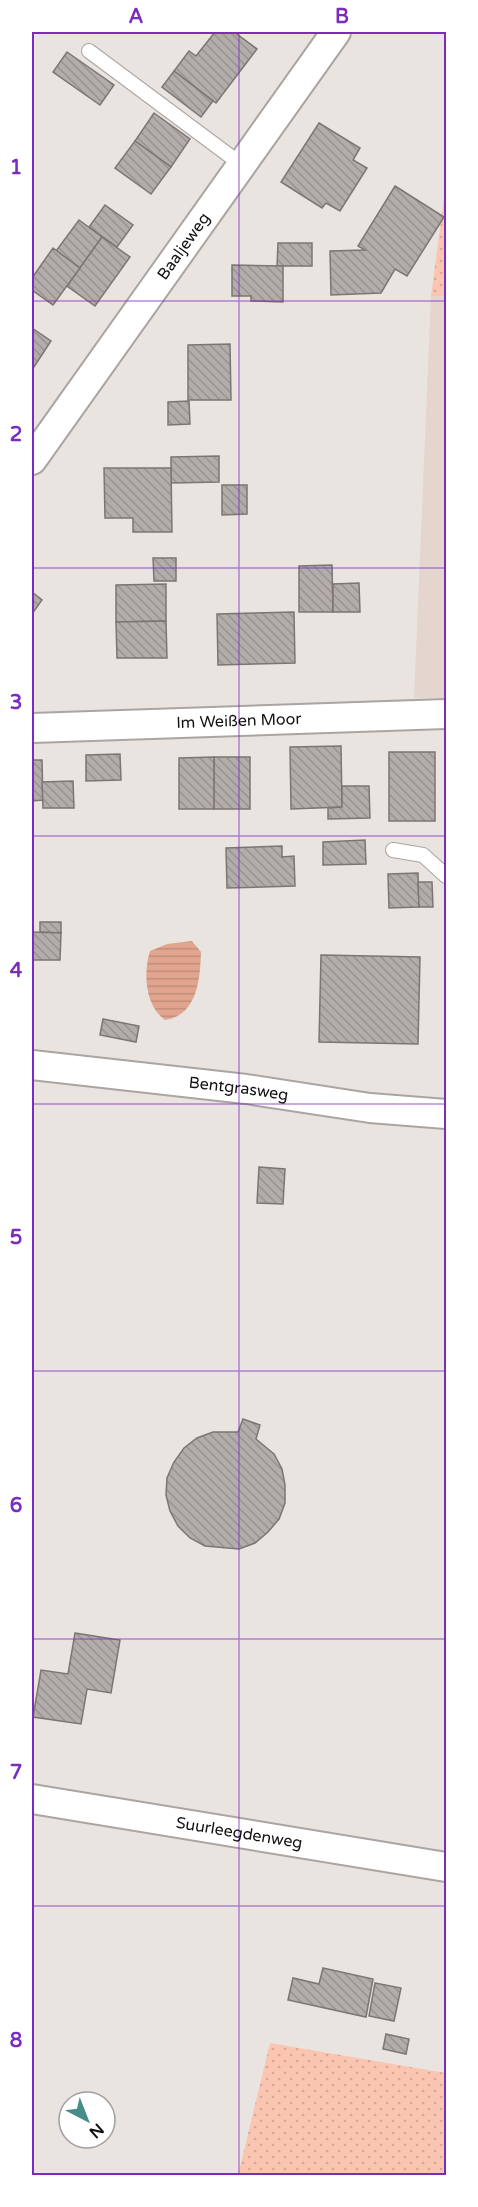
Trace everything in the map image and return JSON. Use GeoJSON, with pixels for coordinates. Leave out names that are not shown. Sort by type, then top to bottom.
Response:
{"type":"FeatureCollection","features":[{"type":"Feature","properties":{"kind":"street","name":"Baaljeweg"},"geometry":{"type":"LineString","coordinates":[[32,460],[336,32]]}},
{"type":"Feature","properties":{"kind":"street","name":"Im Weißen Moor"},"geometry":{"type":"LineString","coordinates":[[32,728],[447,714]]}},
{"type":"Feature","properties":{"kind":"street","name":"Bentgrasweg"},"geometry":{"type":"LineString","coordinates":[[32,1065],[246,1089],[370,1108],[447,1114]]}},
{"type":"Feature","properties":{"kind":"street","name":"Suurleegdenweg"},"geometry":{"type":"LineString","coordinates":[[32,1799],[447,1868]]}},
{"type":"Feature","properties":{"kind":"lane"},"geometry":{"type":"LineString","coordinates":[[89,51],[242,165]]}},
{"type":"Feature","properties":{"kind":"lane"},"geometry":{"type":"LineString","coordinates":[[393,850],[423,855],[447,876]]}},
{"type":"Feature","properties":{"kind":"shaded area"},"geometry":{"type":"Polygon","coordinates":[[[446,183],[446,296],[431,296],[446,183]]]}},
{"type":"Feature","properties":{"kind":"shaded area"},"geometry":{"type":"Polygon","coordinates":[[[431,296],[446,296],[446,698],[414,698],[431,296]]]}},
{"type":"Feature","properties":{"kind":"shaded area"},"geometry":{"type":"Polygon","coordinates":[[[192,941],[201,952],[200,973],[195,994],[184,1011],[176,1017],[165,1020],[153,1006],[147,988],[150,951],[167,944],[192,941]]]}},
{"type":"Feature","properties":{"kind":"shaded area"},"geometry":{"type":"Polygon","coordinates":[[[270,2043],[446,2073],[446,2175],[238,2175],[270,2043]]]}},
{"type":"Feature","properties":{"kind":"building"},"geometry":{"type":"Polygon","coordinates":[[[215,32],[234,32],[257,49],[216,103],[174,71],[189,51],[196,56],[215,32]]]}},
{"type":"Feature","properties":{"kind":"building"},"geometry":{"type":"Polygon","coordinates":[[[67,52],[114,85],[100,105],[53,72],[67,52]]]}},
{"type":"Feature","properties":{"kind":"building"},"geometry":{"type":"Polygon","coordinates":[[[174,71],[213,101],[201,117],[162,87],[174,71]]]}},
{"type":"Feature","properties":{"kind":"building"},"geometry":{"type":"Polygon","coordinates":[[[154,113],[190,139],[171,167],[135,141],[154,113]]]}},
{"type":"Feature","properties":{"kind":"building"},"geometry":{"type":"Polygon","coordinates":[[[319,123],[360,148],[353,160],[367,168],[340,211],[326,203],[322,208],[281,182],[319,123]]]}},
{"type":"Feature","properties":{"kind":"building"},"geometry":{"type":"Polygon","coordinates":[[[135,141],[171,167],[151,194],[115,168],[135,141]]]}},
{"type":"Feature","properties":{"kind":"building"},"geometry":{"type":"Polygon","coordinates":[[[395,186],[444,217],[407,276],[395,269],[381,293],[331,295],[330,251],[365,250],[358,246],[395,186]]]}},
{"type":"Feature","properties":{"kind":"building"},"geometry":{"type":"Polygon","coordinates":[[[105,205],[133,225],[117,247],[89,227],[105,205]]]}},
{"type":"Feature","properties":{"kind":"building"},"geometry":{"type":"Polygon","coordinates":[[[79,220],[102,237],[80,268],[56,251],[79,220]]]}},
{"type":"Feature","properties":{"kind":"building"},"geometry":{"type":"Polygon","coordinates":[[[102,237],[130,257],[95,306],[67,286],[102,237]]]}},
{"type":"Feature","properties":{"kind":"building"},"geometry":{"type":"Polygon","coordinates":[[[278,243],[312,243],[312,266],[277,266],[278,243]]]}},
{"type":"Feature","properties":{"kind":"building"},"geometry":{"type":"Polygon","coordinates":[[[53,248],[80,268],[53,305],[32,290],[32,278],[53,248]]]}},
{"type":"Feature","properties":{"kind":"building"},"geometry":{"type":"Polygon","coordinates":[[[232,265],[283,266],[283,302],[251,301],[251,296],[232,296],[232,265]]]}},
{"type":"Feature","properties":{"kind":"building"},"geometry":{"type":"Polygon","coordinates":[[[32,328],[51,341],[32,370],[32,328]]]}},
{"type":"Feature","properties":{"kind":"building"},"geometry":{"type":"Polygon","coordinates":[[[230,344],[231,400],[188,400],[188,345],[230,344]]]}},
{"type":"Feature","properties":{"kind":"building"},"geometry":{"type":"Polygon","coordinates":[[[189,401],[190,424],[168,425],[168,402],[189,401]]]}},
{"type":"Feature","properties":{"kind":"building"},"geometry":{"type":"Polygon","coordinates":[[[219,456],[219,482],[171,483],[171,457],[219,456]]]}},
{"type":"Feature","properties":{"kind":"building"},"geometry":{"type":"Polygon","coordinates":[[[104,468],[171,468],[172,532],[133,532],[133,518],[105,518],[104,468]]]}},
{"type":"Feature","properties":{"kind":"building"},"geometry":{"type":"Polygon","coordinates":[[[222,485],[247,485],[247,514],[222,515],[222,485]]]}},
{"type":"Feature","properties":{"kind":"building"},"geometry":{"type":"Polygon","coordinates":[[[153,558],[176,558],[176,581],[154,581],[153,558]]]}},
{"type":"Feature","properties":{"kind":"building"},"geometry":{"type":"Polygon","coordinates":[[[332,565],[333,612],[299,612],[299,566],[332,565]]]}},
{"type":"Feature","properties":{"kind":"building"},"geometry":{"type":"Polygon","coordinates":[[[359,583],[360,612],[333,612],[333,584],[359,583]]]}},
{"type":"Feature","properties":{"kind":"building"},"geometry":{"type":"Polygon","coordinates":[[[166,584],[166,621],[116,622],[116,585],[166,584]]]}},
{"type":"Feature","properties":{"kind":"building"},"geometry":{"type":"Polygon","coordinates":[[[32,592],[42,600],[32,614],[32,592]]]}},
{"type":"Feature","properties":{"kind":"building"},"geometry":{"type":"Polygon","coordinates":[[[294,612],[295,663],[218,665],[217,614],[294,612]]]}},
{"type":"Feature","properties":{"kind":"building"},"geometry":{"type":"Polygon","coordinates":[[[166,621],[167,658],[117,658],[116,622],[166,621]]]}},
{"type":"Feature","properties":{"kind":"building"},"geometry":{"type":"Polygon","coordinates":[[[341,746],[342,807],[291,809],[290,747],[341,746]]]}},
{"type":"Feature","properties":{"kind":"building"},"geometry":{"type":"Polygon","coordinates":[[[389,752],[435,752],[435,821],[389,821],[389,752]]]}},
{"type":"Feature","properties":{"kind":"building"},"geometry":{"type":"Polygon","coordinates":[[[120,754],[121,780],[86,781],[86,755],[120,754]]]}},
{"type":"Feature","properties":{"kind":"building"},"geometry":{"type":"Polygon","coordinates":[[[214,757],[250,757],[250,809],[214,809],[214,757]]]}},
{"type":"Feature","properties":{"kind":"building"},"geometry":{"type":"Polygon","coordinates":[[[214,757],[214,809],[179,809],[179,758],[214,757]]]}},
{"type":"Feature","properties":{"kind":"building"},"geometry":{"type":"Polygon","coordinates":[[[32,760],[42,760],[43,800],[32,801],[32,760]]]}},
{"type":"Feature","properties":{"kind":"building"},"geometry":{"type":"Polygon","coordinates":[[[73,781],[74,808],[43,808],[42,782],[73,781]]]}},
{"type":"Feature","properties":{"kind":"building"},"geometry":{"type":"Polygon","coordinates":[[[342,786],[369,786],[370,818],[328,819],[328,808],[342,807],[342,786]]]}},
{"type":"Feature","properties":{"kind":"building"},"geometry":{"type":"Polygon","coordinates":[[[365,840],[366,864],[323,865],[323,842],[365,840]]]}},
{"type":"Feature","properties":{"kind":"building"},"geometry":{"type":"Polygon","coordinates":[[[282,846],[282,857],[294,856],[295,886],[227,888],[226,848],[282,846]]]}},
{"type":"Feature","properties":{"kind":"building"},"geometry":{"type":"Polygon","coordinates":[[[418,873],[419,907],[389,908],[388,874],[418,873]]]}},
{"type":"Feature","properties":{"kind":"building"},"geometry":{"type":"Polygon","coordinates":[[[418,882],[432,882],[433,907],[419,907],[418,882]]]}},
{"type":"Feature","properties":{"kind":"building"},"geometry":{"type":"Polygon","coordinates":[[[40,922],[61,922],[61,933],[40,932],[40,922]]]}},
{"type":"Feature","properties":{"kind":"building"},"geometry":{"type":"Polygon","coordinates":[[[32,932],[61,933],[60,960],[32,960],[32,932]]]}},
{"type":"Feature","properties":{"kind":"building"},"geometry":{"type":"Polygon","coordinates":[[[321,955],[420,957],[418,1044],[319,1042],[321,955]]]}},
{"type":"Feature","properties":{"kind":"building"},"geometry":{"type":"Polygon","coordinates":[[[103,1019],[139,1026],[136,1042],[100,1035],[103,1019]]]}},
{"type":"Feature","properties":{"kind":"building"},"geometry":{"type":"Polygon","coordinates":[[[259,1167],[285,1169],[283,1204],[257,1203],[259,1167]]]}},
{"type":"Feature","properties":{"kind":"building"},"geometry":{"type":"Polygon","coordinates":[[[243,1419],[260,1425],[256,1439],[274,1454],[282,1469],[285,1503],[279,1519],[255,1543],[239,1549],[205,1546],[190,1538],[178,1526],[170,1511],[166,1495],[167,1478],[184,1448],[197,1438],[213,1432],[238,1432],[243,1419]]]}},
{"type":"Feature","properties":{"kind":"building"},"geometry":{"type":"Polygon","coordinates":[[[75,1633],[120,1640],[111,1693],[87,1689],[81,1724],[33,1717],[41,1670],[68,1674],[75,1633]]]}},
{"type":"Feature","properties":{"kind":"building"},"geometry":{"type":"Polygon","coordinates":[[[323,1968],[373,1979],[366,2017],[288,2000],[293,1978],[319,1984],[323,1968]]]}},
{"type":"Feature","properties":{"kind":"building"},"geometry":{"type":"Polygon","coordinates":[[[375,1983],[401,1988],[394,2021],[369,2016],[375,1983]]]}},
{"type":"Feature","properties":{"kind":"building"},"geometry":{"type":"Polygon","coordinates":[[[386,2034],[409,2039],[406,2054],[383,2049],[386,2034]]]}}]}
